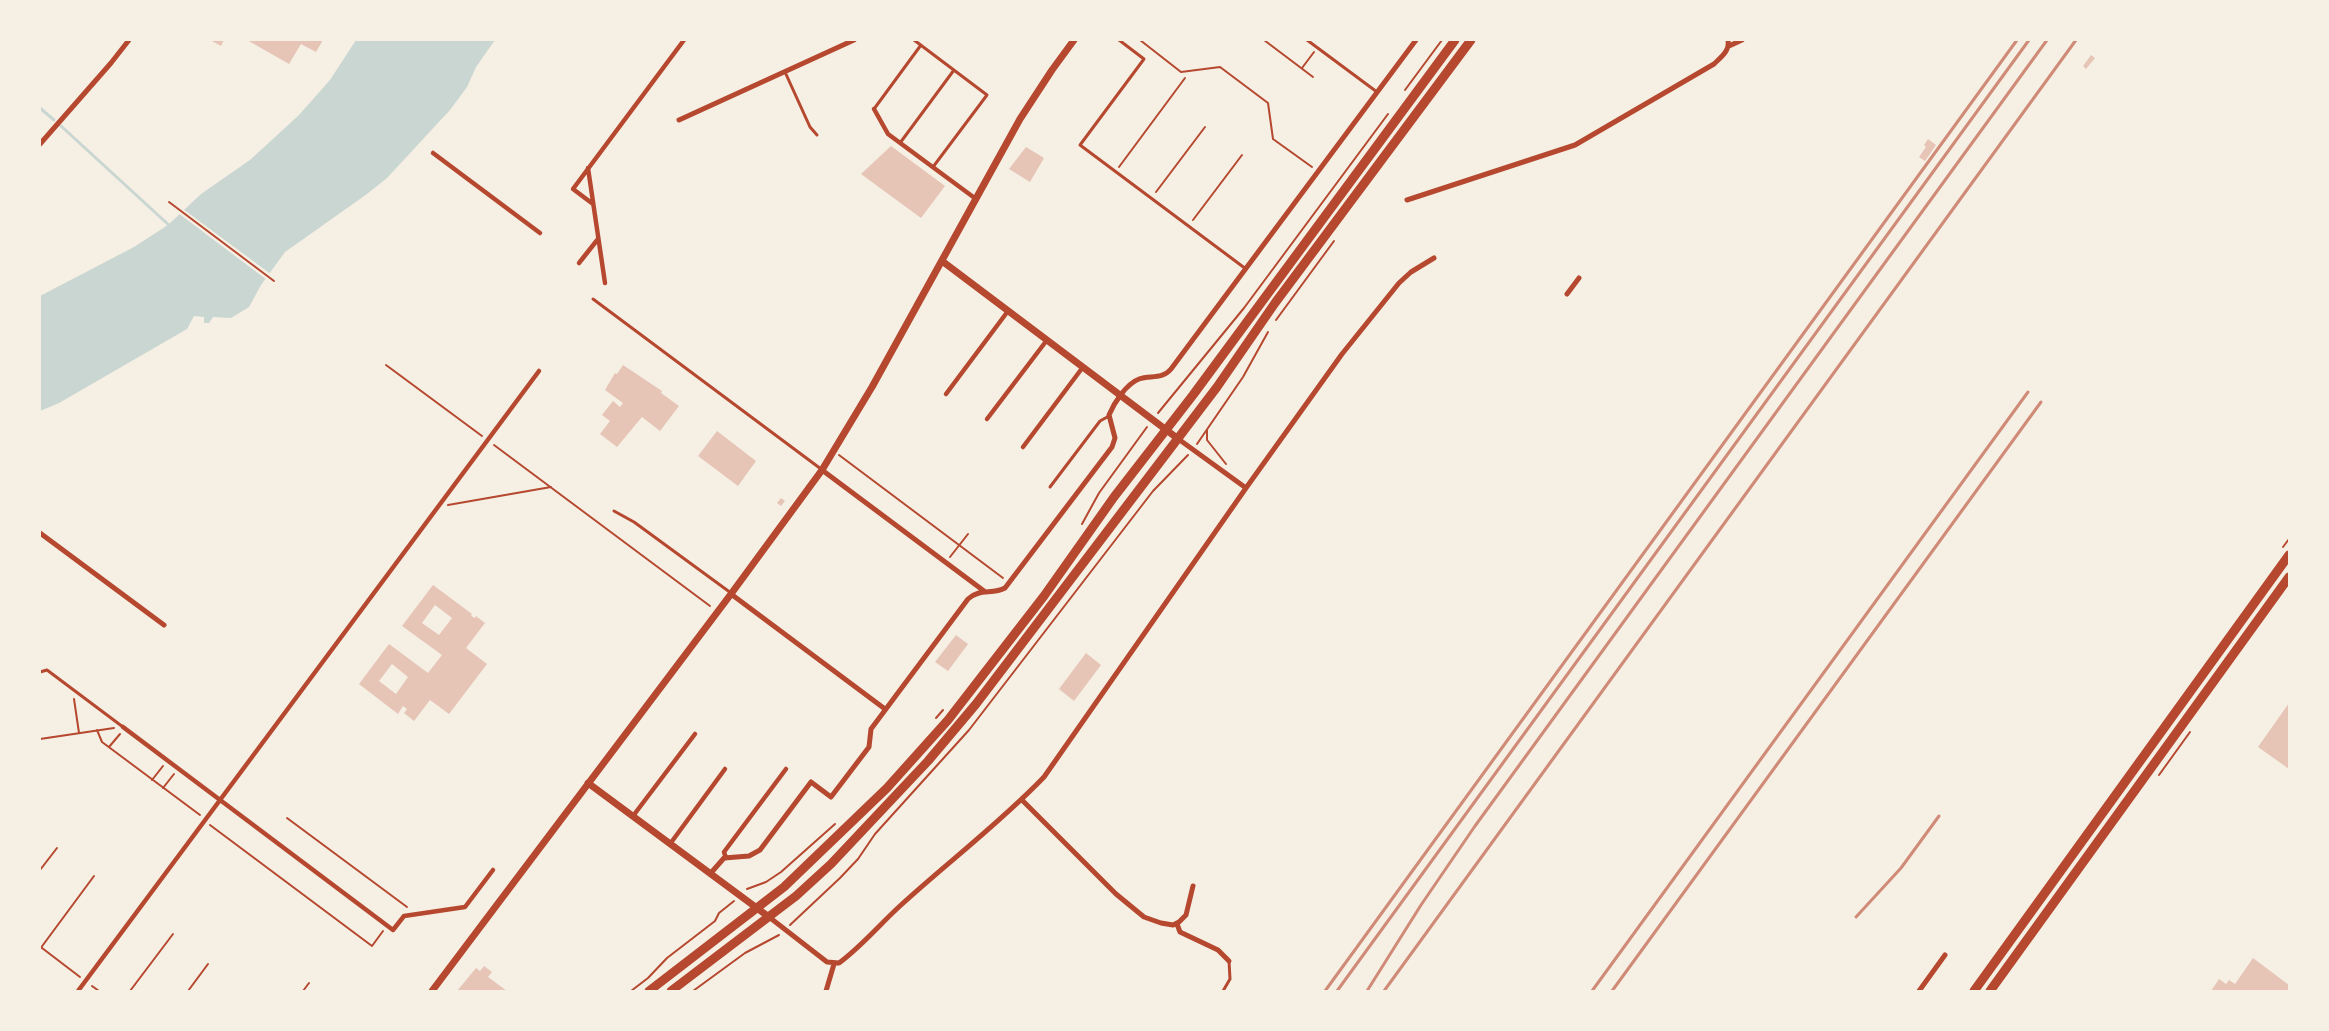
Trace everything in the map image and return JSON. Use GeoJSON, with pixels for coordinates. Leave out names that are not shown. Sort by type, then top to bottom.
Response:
{"type":"FeatureCollection","features":[{"type":"Feature","properties":{"kind":"main road"},"geometry":{"type":"LineString","coordinates":[[649,991],[784,887],[859,816],[942,727],[1033,611],[1114,497],[1166,430],[1455,40]]}},
{"type":"Feature","properties":{"kind":"main road"},"geometry":{"type":"LineString","coordinates":[[671,991],[796,896],[843,852],[934,754],[1003,670],[1178,438],[1470,40]]}},
{"type":"Feature","properties":{"kind":"main road"},"geometry":{"type":"LineString","coordinates":[[1974,991],[2289,555]]}},
{"type":"Feature","properties":{"kind":"main road"},"geometry":{"type":"LineString","coordinates":[[1990,991],[2289,577]]}},
{"type":"Feature","properties":{"kind":"street"},"geometry":{"type":"LineString","coordinates":[[40,144],[129,40]]}},
{"type":"Feature","properties":{"kind":"street"},"geometry":{"type":"LineString","coordinates":[[593,204],[573,188],[684,40]]}},
{"type":"Feature","properties":{"kind":"street"},"geometry":{"type":"LineString","coordinates":[[679,120],[854,40]]}},
{"type":"Feature","properties":{"kind":"street"},"geometry":{"type":"LineString","coordinates":[[432,991],[822,470],[854,419],[1032,100],[1074,40]]}},
{"type":"Feature","properties":{"kind":"street"},"geometry":{"type":"LineString","coordinates":[[710,874],[726,858],[749,856],[760,850],[811,782],[831,798],[868,747],[872,726],[968,599],[974,593],[984,591],[995,592],[1004,588],[1114,444],[1115,438],[1109,415],[1121,396],[1135,381],[1162,376],[1168,372],[1416,40]]}},
{"type":"Feature","properties":{"kind":"street"},"geometry":{"type":"LineString","coordinates":[[1407,200],[1575,145],[1714,64],[1726,52],[1729,43],[1742,40]]}},
{"type":"Feature","properties":{"kind":"street"},"geometry":{"type":"LineString","coordinates":[[874,109],[888,134],[976,199]]}},
{"type":"Feature","properties":{"kind":"street"},"geometry":{"type":"LineString","coordinates":[[433,152],[540,233]]}},
{"type":"Feature","properties":{"kind":"street"},"geometry":{"type":"LineString","coordinates":[[588,168],[605,283]]}},
{"type":"Feature","properties":{"kind":"street"},"geometry":{"type":"LineString","coordinates":[[579,263],[598,239]]}},
{"type":"Feature","properties":{"kind":"street"},"geometry":{"type":"LineString","coordinates":[[588,783],[827,962],[839,963],[854,952],[900,906],[1022,800],[1050,769],[1342,354],[1399,283],[1411,272],[1434,258]]}},
{"type":"Feature","properties":{"kind":"street"},"geometry":{"type":"LineString","coordinates":[[942,261],[1246,488]]}},
{"type":"Feature","properties":{"kind":"street"},"geometry":{"type":"LineString","coordinates":[[1567,294],[1579,278]]}},
{"type":"Feature","properties":{"kind":"street"},"geometry":{"type":"LineString","coordinates":[[946,394],[1008,311]]}},
{"type":"Feature","properties":{"kind":"street"},"geometry":{"type":"LineString","coordinates":[[987,419],[1046,340]]}},
{"type":"Feature","properties":{"kind":"street"},"geometry":{"type":"LineString","coordinates":[[1023,447],[1083,367]]}},
{"type":"Feature","properties":{"kind":"street"},"geometry":{"type":"LineString","coordinates":[[78,991],[539,370]]}},
{"type":"Feature","properties":{"kind":"street"},"geometry":{"type":"LineString","coordinates":[[822,470],[984,591]]}},
{"type":"Feature","properties":{"kind":"street"},"geometry":{"type":"LineString","coordinates":[[40,533],[164,625]]}},
{"type":"Feature","properties":{"kind":"street"},"geometry":{"type":"LineString","coordinates":[[731,594],[885,709]]}},
{"type":"Feature","properties":{"kind":"street"},"geometry":{"type":"LineString","coordinates":[[124,727],[393,930],[404,916],[465,907],[493,870]]}},
{"type":"Feature","properties":{"kind":"street"},"geometry":{"type":"LineString","coordinates":[[633,816],[695,734]]}},
{"type":"Feature","properties":{"kind":"street"},"geometry":{"type":"LineString","coordinates":[[726,858],[724,852],[786,769]]}},
{"type":"Feature","properties":{"kind":"street"},"geometry":{"type":"LineString","coordinates":[[670,844],[725,770]]}},
{"type":"Feature","properties":{"kind":"street"},"geometry":{"type":"LineString","coordinates":[[1022,800],[1116,894],[1144,917],[1161,923],[1177,924],[1186,915],[1193,886]]}},
{"type":"Feature","properties":{"kind":"street"},"geometry":{"type":"LineString","coordinates":[[1177,924],[1180,932],[1218,950],[1229,961]]}},
{"type":"Feature","properties":{"kind":"street"},"geometry":{"type":"LineString","coordinates":[[1919,991],[1945,955]]}},
{"type":"Feature","properties":{"kind":"street"},"geometry":{"type":"LineString","coordinates":[[826,991],[834,964]]}},
{"type":"Feature","properties":{"kind":"lane"},"geometry":{"type":"LineString","coordinates":[[914,40],[987,94],[933,167]]}},
{"type":"Feature","properties":{"kind":"lane"},"geometry":{"type":"LineString","coordinates":[[1119,40],[1144,59],[1080,145],[1246,269]]}},
{"type":"Feature","properties":{"kind":"lane"},"geometry":{"type":"LineString","coordinates":[[1307,40],[1377,92]]}},
{"type":"Feature","properties":{"kind":"lane"},"geometry":{"type":"LineString","coordinates":[[874,109],[921,45]]}},
{"type":"Feature","properties":{"kind":"lane"},"geometry":{"type":"LineString","coordinates":[[900,143],[954,70]]}},
{"type":"Feature","properties":{"kind":"lane"},"geometry":{"type":"LineString","coordinates":[[785,71],[810,127],[816,135]]}},
{"type":"Feature","properties":{"kind":"lane"},"geometry":{"type":"LineString","coordinates":[[593,300],[822,470]]}},
{"type":"Feature","properties":{"kind":"lane"},"geometry":{"type":"LineString","coordinates":[[1050,487],[1100,421],[1109,415]]}},
{"type":"Feature","properties":{"kind":"lane"},"geometry":{"type":"LineString","coordinates":[[614,511],[634,522],[731,594]]}},
{"type":"Feature","properties":{"kind":"lane"},"geometry":{"type":"LineString","coordinates":[[40,672],[47,670],[124,727]]}},
{"type":"Feature","properties":{"kind":"lane"},"geometry":{"type":"LineString","coordinates":[[1223,991],[1230,979],[1229,961]]}},
{"type":"Feature","properties":{"kind":"path"},"geometry":{"type":"LineString","coordinates":[[1140,40],[1181,72],[1220,67],[1268,103],[1273,139],[1309,165]]}},
{"type":"Feature","properties":{"kind":"path"},"geometry":{"type":"LineString","coordinates":[[1264,40],[1313,76]]}},
{"type":"Feature","properties":{"kind":"path"},"geometry":{"type":"LineString","coordinates":[[1405,90],[1442,40]]}},
{"type":"Feature","properties":{"kind":"path"},"geometry":{"type":"LineString","coordinates":[[1302,68],[1317,48]]}},
{"type":"Feature","properties":{"kind":"path"},"geometry":{"type":"LineString","coordinates":[[1115,172],[1185,78]]}},
{"type":"Feature","properties":{"kind":"path"},"geometry":{"type":"LineString","coordinates":[[1162,408],[1244,308],[1389,112]]}},
{"type":"Feature","properties":{"kind":"path"},"geometry":{"type":"LineString","coordinates":[[1151,198],[1205,127]]}},
{"type":"Feature","properties":{"kind":"path"},"geometry":{"type":"LineString","coordinates":[[1188,226],[1242,154]]}},
{"type":"Feature","properties":{"kind":"path"},"geometry":{"type":"LineString","coordinates":[[168,202],[274,281]]}},
{"type":"Feature","properties":{"kind":"path"},"geometry":{"type":"LineString","coordinates":[[1273,324],[1337,237]]}},
{"type":"Feature","properties":{"kind":"path"},"geometry":{"type":"LineString","coordinates":[[1200,439],[1243,377],[1268,331]]}},
{"type":"Feature","properties":{"kind":"path"},"geometry":{"type":"LineString","coordinates":[[386,365],[712,607]]}},
{"type":"Feature","properties":{"kind":"path"},"geometry":{"type":"LineString","coordinates":[[1207,428],[1208,440],[1225,462],[1234,479]]}},
{"type":"Feature","properties":{"kind":"path"},"geometry":{"type":"LineString","coordinates":[[1080,529],[1099,494],[1144,432]]}},
{"type":"Feature","properties":{"kind":"path"},"geometry":{"type":"LineString","coordinates":[[838,454],[1005,580]]}},
{"type":"Feature","properties":{"kind":"path"},"geometry":{"type":"LineString","coordinates":[[798,918],[858,859],[875,834],[969,730],[1153,491],[1167,474],[1185,459]]}},
{"type":"Feature","properties":{"kind":"path"},"geometry":{"type":"LineString","coordinates":[[438,507],[551,487]]}},
{"type":"Feature","properties":{"kind":"path"},"geometry":{"type":"LineString","coordinates":[[946,563],[968,534]]}},
{"type":"Feature","properties":{"kind":"path"},"geometry":{"type":"LineString","coordinates":[[2286,543],[2289,538]]}},
{"type":"Feature","properties":{"kind":"path"},"geometry":{"type":"LineString","coordinates":[[72,689],[79,733]]}},
{"type":"Feature","properties":{"kind":"path"},"geometry":{"type":"LineString","coordinates":[[930,725],[943,710]]}},
{"type":"Feature","properties":{"kind":"path"},"geometry":{"type":"LineString","coordinates":[[40,739],[124,727]]}},
{"type":"Feature","properties":{"kind":"path"},"geometry":{"type":"LineString","coordinates":[[109,748],[124,727]]}},
{"type":"Feature","properties":{"kind":"path"},"geometry":{"type":"LineString","coordinates":[[97,730],[102,742],[109,748],[372,946],[387,925]]}},
{"type":"Feature","properties":{"kind":"path"},"geometry":{"type":"LineString","coordinates":[[2160,774],[2172,757]]}},
{"type":"Feature","properties":{"kind":"path"},"geometry":{"type":"LineString","coordinates":[[152,780],[167,760]]}},
{"type":"Feature","properties":{"kind":"path"},"geometry":{"type":"LineString","coordinates":[[163,788],[178,768]]}},
{"type":"Feature","properties":{"kind":"path"},"geometry":{"type":"LineString","coordinates":[[287,818],[417,914]]}},
{"type":"Feature","properties":{"kind":"path"},"geometry":{"type":"LineString","coordinates":[[747,889],[766,882],[781,872],[836,822]]}},
{"type":"Feature","properties":{"kind":"path"},"geometry":{"type":"LineString","coordinates":[[40,870],[57,848]]}},
{"type":"Feature","properties":{"kind":"path"},"geometry":{"type":"LineString","coordinates":[[94,876],[40,947],[99,991]]}},
{"type":"Feature","properties":{"kind":"path"},"geometry":{"type":"LineString","coordinates":[[631,991],[648,978],[666,958],[715,921],[719,913]]}},
{"type":"Feature","properties":{"kind":"path"},"geometry":{"type":"LineString","coordinates":[[130,991],[173,934]]}},
{"type":"Feature","properties":{"kind":"path"},"geometry":{"type":"LineString","coordinates":[[693,991],[752,949],[776,937]]}},
{"type":"Feature","properties":{"kind":"path"},"geometry":{"type":"LineString","coordinates":[[188,991],[208,964]]}},
{"type":"Feature","properties":{"kind":"path"},"geometry":{"type":"LineString","coordinates":[[303,991],[309,983]]}},
{"type":"Feature","properties":{"kind":"shaded area"},"geometry":{"type":"Polygon","coordinates":[[[356,40],[495,40],[476,67],[467,87],[450,110],[387,178],[285,252],[261,285],[249,307],[231,318],[213,317],[209,323],[204,323],[204,317],[194,316],[187,329],[59,403],[40,411],[40,296],[134,247],[168,225],[201,194],[250,160],[299,115],[330,80],[356,40]]]}},
{"type":"Feature","properties":{"kind":"pier"},"geometry":{"type":"Polygon","coordinates":[[[183,209],[272,275],[267,280],[178,213],[183,209]]]}},
{"type":"Feature","properties":{"kind":"building"},"geometry":{"type":"Polygon","coordinates":[[[210,40],[224,40],[221,46],[210,40]]]}},
{"type":"Feature","properties":{"kind":"building"},"geometry":{"type":"Polygon","coordinates":[[[247,40],[323,40],[316,52],[301,44],[289,64],[247,40]]]}},
{"type":"Feature","properties":{"kind":"building"},"geometry":{"type":"Polygon","coordinates":[[[2091,55],[2095,58],[2086,69],[2083,66],[2091,55]]]}},
{"type":"Feature","properties":{"kind":"building"},"geometry":{"type":"Polygon","coordinates":[[[1928,139],[1936,145],[1925,161],[1919,157],[1926,147],[1924,145],[1928,139]]]}},
{"type":"Feature","properties":{"kind":"building"},"geometry":{"type":"Polygon","coordinates":[[[891,146],[945,186],[921,218],[861,174],[891,146]]]}},
{"type":"Feature","properties":{"kind":"building"},"geometry":{"type":"Polygon","coordinates":[[[1026,147],[1044,158],[1030,182],[1009,169],[1026,147]]]}},
{"type":"Feature","properties":{"kind":"building"},"geometry":{"type":"Polygon","coordinates":[[[623,365],[662,391],[661,393],[679,406],[660,431],[642,417],[617,447],[600,434],[610,421],[602,415],[613,401],[620,407],[623,403],[605,390],[615,373],[617,374],[623,365]]]}},
{"type":"Feature","properties":{"kind":"building"},"geometry":{"type":"Polygon","coordinates":[[[717,431],[756,461],[738,486],[698,456],[717,431]]]}},
{"type":"Feature","properties":{"kind":"building"},"geometry":{"type":"Polygon","coordinates":[[[781,498],[785,501],[781,506],[777,503],[781,498]]]}},
{"type":"Feature","properties":{"kind":"building"},"geometry":{"type":"Polygon","coordinates":[[[433,585],[472,614],[471,616],[475,618],[476,616],[485,623],[466,648],[487,664],[449,714],[430,700],[414,721],[404,713],[407,709],[403,706],[398,714],[359,684],[389,644],[428,673],[442,655],[402,626],[433,585]],[[435,605],[422,623],[439,635],[452,618],[435,605]],[[392,664],[379,681],[396,694],[408,677],[392,664]]]}},
{"type":"Feature","properties":{"kind":"building"},"geometry":{"type":"Polygon","coordinates":[[[956,635],[968,644],[948,671],[935,662],[956,635]]]}},
{"type":"Feature","properties":{"kind":"building"},"geometry":{"type":"Polygon","coordinates":[[[1086,653],[1101,665],[1074,701],[1059,689],[1086,653]]]}},
{"type":"Feature","properties":{"kind":"building"},"geometry":{"type":"Polygon","coordinates":[[[2289,703],[2289,769],[2258,747],[2289,703]]]}},
{"type":"Feature","properties":{"kind":"building"},"geometry":{"type":"Polygon","coordinates":[[[2253,958],[2289,985],[2289,991],[2211,991],[2219,979],[2226,984],[2229,980],[2235,984],[2253,958]]]}},
{"type":"Feature","properties":{"kind":"building"},"geometry":{"type":"Polygon","coordinates":[[[484,966],[492,972],[488,977],[507,991],[457,991],[476,968],[480,971],[484,966]]]}},
{"type":"Feature","properties":{"kind":"waterway"},"geometry":{"type":"LineString","coordinates":[[40,108],[54,120]]}},
{"type":"Feature","properties":{"kind":"waterway"},"geometry":{"type":"LineString","coordinates":[[61,126],[171,227]]}},
{"type":"Feature","properties":{"kind":"railway"},"geometry":{"type":"LineString","coordinates":[[1325,991],[2017,40]]}},
{"type":"Feature","properties":{"kind":"railway"},"geometry":{"type":"LineString","coordinates":[[1337,991],[2029,40]]}},
{"type":"Feature","properties":{"kind":"railway"},"geometry":{"type":"LineString","coordinates":[[1367,991],[1421,905],[1475,826],[2047,40]]}},
{"type":"Feature","properties":{"kind":"railway"},"geometry":{"type":"LineString","coordinates":[[1384,991],[2076,40]]}},
{"type":"Feature","properties":{"kind":"railway"},"geometry":{"type":"LineString","coordinates":[[1592,991],[2028,392]]}},
{"type":"Feature","properties":{"kind":"railway"},"geometry":{"type":"LineString","coordinates":[[1612,991],[2041,402]]}},
{"type":"Feature","properties":{"kind":"railway"},"geometry":{"type":"LineString","coordinates":[[1856,917],[1901,868],[1939,816]]}}]}
